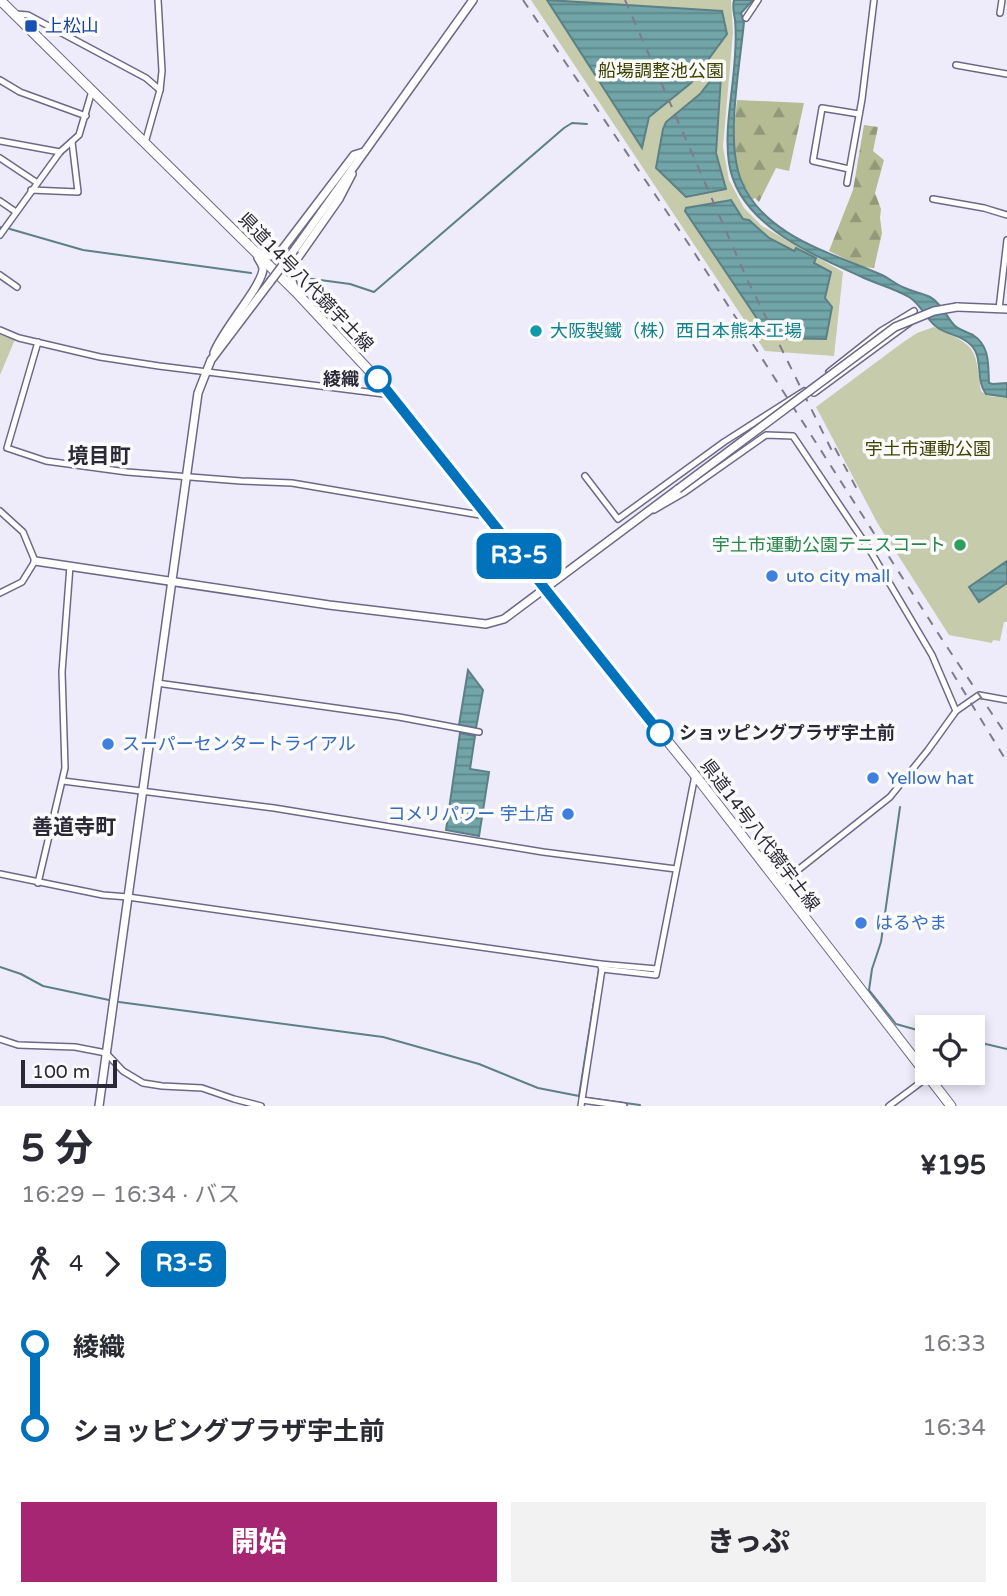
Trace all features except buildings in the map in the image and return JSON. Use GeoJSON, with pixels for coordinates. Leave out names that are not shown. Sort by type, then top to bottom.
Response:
{"type":"FeatureCollection","features":[{"type":"Feature","properties":{"kind":"main road","name":"県道14号八代鏡宇土線"},"geometry":{"type":"LineString","coordinates":[[0,0],[296,292],[392,395],[695,775],[915,1060]]}},
{"type":"Feature","properties":{"kind":"main road","name":"県道14号八代鏡宇土線"},"geometry":{"type":"LineString","coordinates":[[934,1085],[951,1106]]}},
{"type":"Feature","properties":{"kind":"street"},"geometry":{"type":"LineString","coordinates":[[145,143],[160,90],[162,71],[158,0]]}},
{"type":"Feature","properties":{"kind":"street"},"geometry":{"type":"LineString","coordinates":[[211,360],[355,167],[473,0]]}},
{"type":"Feature","properties":{"kind":"street"},"geometry":{"type":"LineString","coordinates":[[746,18],[758,0]]}},
{"type":"Feature","properties":{"kind":"street"},"geometry":{"type":"LineString","coordinates":[[847,183],[874,0]]}},
{"type":"Feature","properties":{"kind":"street"},"geometry":{"type":"LineString","coordinates":[[1000,13],[1002,0]]}},
{"type":"Feature","properties":{"kind":"street"},"geometry":{"type":"LineString","coordinates":[[14,13],[28,15],[146,78],[160,90]]}},
{"type":"Feature","properties":{"kind":"street"},"geometry":{"type":"LineString","coordinates":[[956,65],[1007,74]]}},
{"type":"Feature","properties":{"kind":"street"},"geometry":{"type":"LineString","coordinates":[[0,80],[20,92],[86,116]]}},
{"type":"Feature","properties":{"kind":"street"},"geometry":{"type":"LineString","coordinates":[[0,235],[36,182],[60,152],[79,135],[92,91]]}},
{"type":"Feature","properties":{"kind":"street"},"geometry":{"type":"LineString","coordinates":[[849,169],[813,161],[822,108],[859,114]]}},
{"type":"Feature","properties":{"kind":"street"},"geometry":{"type":"LineString","coordinates":[[0,141],[60,152]]}},
{"type":"Feature","properties":{"kind":"street"},"geometry":{"type":"LineString","coordinates":[[31,190],[78,192],[72,142]]}},
{"type":"Feature","properties":{"kind":"street"},"geometry":{"type":"LineString","coordinates":[[254,251],[270,256],[278,255],[354,155],[365,152]]}},
{"type":"Feature","properties":{"kind":"street"},"geometry":{"type":"LineString","coordinates":[[0,158],[36,182]]}},
{"type":"Feature","properties":{"kind":"street"},"geometry":{"type":"LineString","coordinates":[[296,292],[291,278],[292,266],[340,199],[355,167]]}},
{"type":"Feature","properties":{"kind":"street"},"geometry":{"type":"LineString","coordinates":[[933,199],[1007,215]]}},
{"type":"Feature","properties":{"kind":"street"},"geometry":{"type":"LineString","coordinates":[[0,201],[16,212]]}},
{"type":"Feature","properties":{"kind":"street"},"geometry":{"type":"LineString","coordinates":[[585,476],[618,519],[724,442],[808,388],[881,331],[913,314],[957,307],[1003,309],[1007,240]]}},
{"type":"Feature","properties":{"kind":"street"},"geometry":{"type":"LineString","coordinates":[[99,1106],[198,393],[218,340],[259,284],[262,264],[254,251]]}},
{"type":"Feature","properties":{"kind":"street"},"geometry":{"type":"LineString","coordinates":[[0,275],[17,287]]}},
{"type":"Feature","properties":{"kind":"street"},"geometry":{"type":"LineString","coordinates":[[814,392],[855,364],[913,314]]}},
{"type":"Feature","properties":{"kind":"street"},"geometry":{"type":"LineString","coordinates":[[35,561],[329,605],[486,624],[503,619],[545,590],[913,314]]}},
{"type":"Feature","properties":{"kind":"street"},"geometry":{"type":"LineString","coordinates":[[1,331],[100,357],[392,395]]}},
{"type":"Feature","properties":{"kind":"street"},"geometry":{"type":"LineString","coordinates":[[38,342],[7,448],[46,461],[127,472],[292,483],[488,516]]}},
{"type":"Feature","properties":{"kind":"street"},"geometry":{"type":"LineString","coordinates":[[633,522],[685,492],[766,435],[793,436],[878,564],[932,655],[956,711]]}},
{"type":"Feature","properties":{"kind":"street"},"geometry":{"type":"LineString","coordinates":[[0,511],[23,532],[35,561]]}},
{"type":"Feature","properties":{"kind":"street"},"geometry":{"type":"LineString","coordinates":[[0,593],[22,582],[35,561]]}},
{"type":"Feature","properties":{"kind":"street"},"geometry":{"type":"LineString","coordinates":[[38,883],[65,768],[62,672],[70,566]]}},
{"type":"Feature","properties":{"kind":"street"},"geometry":{"type":"LineString","coordinates":[[157,683],[399,717],[479,732]]}},
{"type":"Feature","properties":{"kind":"street"},"geometry":{"type":"LineString","coordinates":[[779,885],[890,797],[956,711],[979,695],[1007,700]]}},
{"type":"Feature","properties":{"kind":"street"},"geometry":{"type":"LineString","coordinates":[[0,874],[103,895],[656,975],[695,775]]}},
{"type":"Feature","properties":{"kind":"street"},"geometry":{"type":"LineString","coordinates":[[63,781],[274,808],[543,852],[676,869]]}},
{"type":"Feature","properties":{"kind":"street"},"geometry":{"type":"LineString","coordinates":[[601,966],[581,1103],[624,1106]]}},
{"type":"Feature","properties":{"kind":"street"},"geometry":{"type":"LineString","coordinates":[[0,1040],[18,1045],[75,1047],[106,1053],[123,1072],[143,1083],[202,1088],[261,1106]]}},
{"type":"Feature","properties":{"kind":"street"},"geometry":{"type":"LineString","coordinates":[[889,1106],[917,1085]]}},
{"type":"Feature","properties":{"kind":"green space","name":"船場調整池公園"},"geometry":{"type":"Polygon","coordinates":[[[531,0],[731,0],[733,32],[723,147],[729,180],[744,208],[762,226],[843,272],[834,356],[765,351],[531,0]]]}},
{"type":"Feature","properties":{"kind":"green space"},"geometry":{"type":"Polygon","coordinates":[[[737,100],[804,103],[789,171],[776,168],[759,202],[755,198],[751,200],[737,169],[733,138],[737,100]]]}},
{"type":"Feature","properties":{"kind":"green space"},"geometry":{"type":"Polygon","coordinates":[[[864,125],[878,127],[873,151],[884,160],[875,193],[881,209],[882,233],[874,268],[862,267],[829,251],[853,190],[864,125]]]}},
{"type":"Feature","properties":{"kind":"green space","name":"宇土市運動公園"},"geometry":{"type":"Polygon","coordinates":[[[934,327],[971,349],[975,355],[981,391],[988,396],[1007,398],[1007,622],[1004,622],[1000,641],[993,640],[992,643],[949,635],[878,524],[816,407],[902,343],[917,333],[934,327]]]}},
{"type":"Feature","properties":{"kind":"green space"},"geometry":{"type":"Polygon","coordinates":[[[0,331],[16,337],[0,375],[0,331]]]}},
{"type":"Feature","properties":{"kind":"shaded area"},"geometry":{"type":"Polygon","coordinates":[[[547,0],[722,11],[727,34],[691,83],[649,117],[642,148],[547,0]]]}},
{"type":"Feature","properties":{"kind":"shaded area"},"geometry":{"type":"Polygon","coordinates":[[[734,0],[753,0],[741,13],[744,22],[734,124],[736,164],[751,199],[782,229],[801,240],[934,300],[954,325],[983,344],[987,356],[989,383],[1007,383],[1007,397],[986,394],[975,350],[963,339],[938,328],[913,300],[799,247],[761,220],[746,203],[735,184],[728,153],[728,121],[736,50],[734,0]]]}},
{"type":"Feature","properties":{"kind":"shaded area"},"geometry":{"type":"Polygon","coordinates":[[[725,62],[721,76],[716,153],[726,189],[686,197],[656,168],[663,129],[666,122],[700,94],[725,62]]]}},
{"type":"Feature","properties":{"kind":"shaded area"},"geometry":{"type":"Polygon","coordinates":[[[731,200],[743,219],[749,220],[769,238],[794,251],[796,248],[816,258],[814,263],[831,272],[825,298],[832,307],[826,339],[770,338],[685,211],[686,208],[731,200]]]}},
{"type":"Feature","properties":{"kind":"shaded area"},"geometry":{"type":"Polygon","coordinates":[[[1007,561],[1007,583],[979,602],[969,587],[1007,561]]]}},
{"type":"Feature","properties":{"kind":"shaded area"},"geometry":{"type":"Polygon","coordinates":[[[468,670],[483,690],[476,728],[459,725],[468,670]]]}},
{"type":"Feature","properties":{"kind":"shaded area"},"geometry":{"type":"Polygon","coordinates":[[[460,733],[475,736],[470,769],[489,772],[479,836],[446,830],[460,733]]]}},
{"type":"Feature","properties":{"kind":"waterway"},"geometry":{"type":"LineString","coordinates":[[298,277],[350,284],[374,292],[564,128],[572,123],[587,124]]}},
{"type":"Feature","properties":{"kind":"waterway"},"geometry":{"type":"LineString","coordinates":[[10,229],[83,250],[251,273]]}},
{"type":"Feature","properties":{"kind":"waterway"},"geometry":{"type":"LineString","coordinates":[[900,807],[881,942],[872,969],[869,990],[896,1024],[915,1029]]}},
{"type":"Feature","properties":{"kind":"waterway"},"geometry":{"type":"LineString","coordinates":[[0,967],[43,986],[109,1000]]}},
{"type":"Feature","properties":{"kind":"waterway"},"geometry":{"type":"LineString","coordinates":[[119,1002],[383,1037],[479,1064],[538,1088],[579,1096],[599,969]]}},
{"type":"Feature","properties":{"kind":"waterway"},"geometry":{"type":"LineString","coordinates":[[985,1044],[1007,1049]]}},
{"type":"Feature","properties":{"kind":"waterway"},"geometry":{"type":"LineString","coordinates":[[588,1098],[640,1105]]}},
{"type":"Feature","properties":{"kind":"railway"},"geometry":{"type":"LineString","coordinates":[[523,0],[690,246],[943,641],[1007,736]]}},
{"type":"Feature","properties":{"kind":"railway"},"geometry":{"type":"LineString","coordinates":[[625,0],[747,279],[835,457]]}},
{"type":"Feature","properties":{"kind":"railway"},"geometry":{"type":"LineString","coordinates":[[835,448],[860,495]]}},
{"type":"Feature","properties":{"kind":"railway"},"geometry":{"type":"LineString","coordinates":[[952,672],[1007,762]]}},
{"type":"Feature","properties":{"kind":"bus line","name":"R3-5"},"geometry":{"type":"LineString","coordinates":[[378,379],[660,733]]}},
{"type":"Feature","properties":{"kind":"place","name":"上松山"},"geometry":{"type":"Point","coordinates":[31,26]}},
{"type":"Feature","properties":{"kind":"place","name":"大阪製鐵（株）西日本熊本工場"},"geometry":{"type":"Point","coordinates":[536,331]}},
{"type":"Feature","properties":{"kind":"place","name":"綾織"},"geometry":{"type":"Point","coordinates":[378,379]}},
{"type":"Feature","properties":{"kind":"place","name":"宇土市運動公園テニスコート"},"geometry":{"type":"Point","coordinates":[960,545]}},
{"type":"Feature","properties":{"kind":"place","name":"uto city mall"},"geometry":{"type":"Point","coordinates":[772,576]}},
{"type":"Feature","properties":{"kind":"place","name":"ショッピングプラザ宇土前"},"geometry":{"type":"Point","coordinates":[660,733]}},
{"type":"Feature","properties":{"kind":"place","name":"スーパーセンタートライアル"},"geometry":{"type":"Point","coordinates":[108,744]}},
{"type":"Feature","properties":{"kind":"place","name":"Yellow hat"},"geometry":{"type":"Point","coordinates":[873,778]}},
{"type":"Feature","properties":{"kind":"place","name":"コメリパワー 宇土店"},"geometry":{"type":"Point","coordinates":[568,814]}},
{"type":"Feature","properties":{"kind":"place","name":"はるやま"},"geometry":{"type":"Point","coordinates":[861,923]}},
{"type":"Feature","properties":{"kind":"district","name":"境目町"},"geometry":{"type":"Point","coordinates":[99,456]}},
{"type":"Feature","properties":{"kind":"district","name":"善道寺町"},"geometry":{"type":"Point","coordinates":[74,827]}}]}
